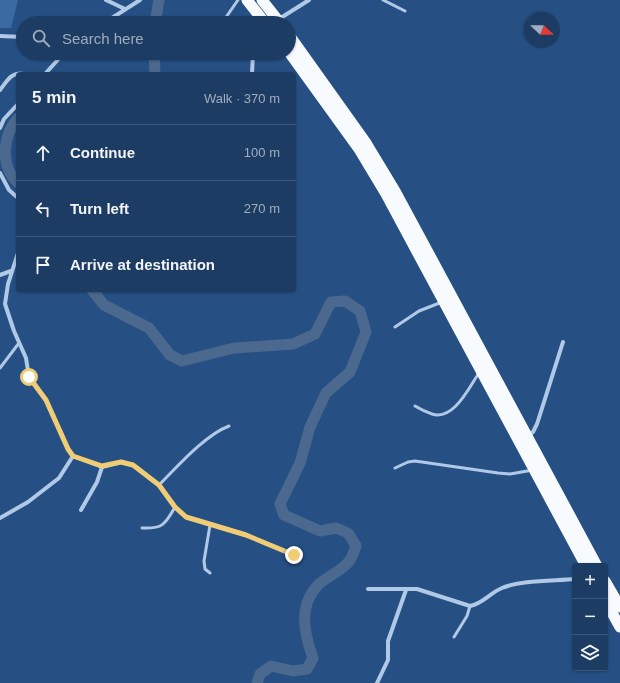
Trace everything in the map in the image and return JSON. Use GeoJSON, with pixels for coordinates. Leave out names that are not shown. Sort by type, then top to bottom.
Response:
{"type":"FeatureCollection","features":[{"type":"Feature","properties":{"kind":"highway"},"geometry":{"type":"LineString","coordinates":[[247,0],[260,16]]}},
{"type":"Feature","properties":{"kind":"highway"},"geometry":{"type":"LineString","coordinates":[[262,0],[274,16]]}},
{"type":"Feature","properties":{"kind":"highway"},"geometry":{"type":"LineString","coordinates":[[296,45],[374,155],[528,436],[595,563]]}},
{"type":"Feature","properties":{"kind":"highway"},"geometry":{"type":"LineString","coordinates":[[295,60],[359,149],[444,301],[584,563]]}},
{"type":"Feature","properties":{"kind":"highway"},"geometry":{"type":"LineString","coordinates":[[608,586],[620,608]]}},
{"type":"Feature","properties":{"kind":"highway"},"geometry":{"type":"LineString","coordinates":[[608,605],[620,627]]}},
{"type":"Feature","properties":{"kind":"street"},"geometry":{"type":"LineString","coordinates":[[106,0],[125,9]]}},
{"type":"Feature","properties":{"kind":"street"},"geometry":{"type":"LineString","coordinates":[[114,16],[140,0]]}},
{"type":"Feature","properties":{"kind":"street"},"geometry":{"type":"LineString","coordinates":[[286,16],[309,0]]}},
{"type":"Feature","properties":{"kind":"street"},"geometry":{"type":"LineString","coordinates":[[0,36],[16,37]]}},
{"type":"Feature","properties":{"kind":"street"},"geometry":{"type":"LineString","coordinates":[[47,72],[58,60]]}},
{"type":"Feature","properties":{"kind":"street"},"geometry":{"type":"LineString","coordinates":[[252,72],[253,60]]}},
{"type":"Feature","properties":{"kind":"street"},"geometry":{"type":"LineString","coordinates":[[0,90],[13,74],[16,72]]}},
{"type":"Feature","properties":{"kind":"street"},"geometry":{"type":"LineString","coordinates":[[0,128],[4,119],[16,106]]}},
{"type":"Feature","properties":{"kind":"street"},"geometry":{"type":"LineString","coordinates":[[0,173],[9,190],[16,196]]}},
{"type":"Feature","properties":{"kind":"street"},"geometry":{"type":"LineString","coordinates":[[16,258],[11,271],[5,304],[26,358],[29,377],[46,400],[68,449],[73,456],[102,466],[125,462],[140,470],[159,485],[175,507],[186,517],[246,535],[294,555]]}},
{"type":"Feature","properties":{"kind":"street"},"geometry":{"type":"LineString","coordinates":[[0,275],[11,271]]}},
{"type":"Feature","properties":{"kind":"street"},"geometry":{"type":"LineString","coordinates":[[528,436],[533,432],[537,424],[563,342]]}},
{"type":"Feature","properties":{"kind":"street"},"geometry":{"type":"LineString","coordinates":[[0,518],[28,502],[60,478],[73,456]]}},
{"type":"Feature","properties":{"kind":"street"},"geometry":{"type":"LineString","coordinates":[[81,510],[94,489],[102,466]]}},
{"type":"Feature","properties":{"kind":"street"},"geometry":{"type":"LineString","coordinates":[[368,589],[417,589],[470,606],[502,588],[523,583],[572,578]]}},
{"type":"Feature","properties":{"kind":"street"},"geometry":{"type":"LineString","coordinates":[[377,683],[388,660],[388,641],[406,590]]}},
{"type":"Feature","properties":{"kind":"lane"},"geometry":{"type":"LineString","coordinates":[[227,16],[238,0]]}},
{"type":"Feature","properties":{"kind":"lane"},"geometry":{"type":"LineString","coordinates":[[383,0],[405,11]]}},
{"type":"Feature","properties":{"kind":"lane"},"geometry":{"type":"LineString","coordinates":[[395,327],[419,311],[444,301]]}},
{"type":"Feature","properties":{"kind":"lane"},"geometry":{"type":"LineString","coordinates":[[0,368],[19,343]]}},
{"type":"Feature","properties":{"kind":"lane"},"geometry":{"type":"LineString","coordinates":[[414,406],[433,415],[442,414],[451,410],[481,370]]}},
{"type":"Feature","properties":{"kind":"lane"},"geometry":{"type":"LineString","coordinates":[[159,485],[179,464],[216,433],[229,426]]}},
{"type":"Feature","properties":{"kind":"lane"},"geometry":{"type":"LineString","coordinates":[[395,468],[408,462],[415,461],[510,474],[534,470]]}},
{"type":"Feature","properties":{"kind":"lane"},"geometry":{"type":"LineString","coordinates":[[142,528],[157,529],[162,526],[175,507]]}},
{"type":"Feature","properties":{"kind":"lane"},"geometry":{"type":"LineString","coordinates":[[210,525],[204,561],[205,569],[210,573]]}},
{"type":"Feature","properties":{"kind":"lane"},"geometry":{"type":"LineString","coordinates":[[454,636],[467,616],[470,606]]}},
{"type":"Feature","properties":{"kind":"shaded area"},"geometry":{"type":"Polygon","coordinates":[[[0,0],[18,0],[11,28],[0,28],[0,0]]]}},
{"type":"Feature","properties":{"kind":"waterway"},"geometry":{"type":"LineString","coordinates":[[156,16],[159,0]]}},
{"type":"Feature","properties":{"kind":"waterway"},"geometry":{"type":"LineString","coordinates":[[154,60],[155,72]]}},
{"type":"Feature","properties":{"kind":"waterway"},"geometry":{"type":"LineString","coordinates":[[16,121],[6,142],[5,151],[8,169],[16,181]]}},
{"type":"Feature","properties":{"kind":"waterway"},"geometry":{"type":"LineString","coordinates":[[94,292],[104,305],[149,328],[170,355],[182,361],[234,348],[293,344],[315,334],[331,302],[345,301],[360,311],[366,332],[350,372],[326,393],[310,427],[300,463],[280,504],[284,515],[320,531],[336,528],[348,533],[356,546],[352,557],[347,564],[318,585],[308,602],[305,611],[305,629],[313,658],[307,669],[293,671],[271,666],[260,674],[257,683]]}},
{"type":"Feature","properties":{"kind":"route"},"geometry":{"type":"LineString","coordinates":[[29,377],[46,400],[68,449],[73,456],[102,466],[121,462],[133,465],[159,485],[175,507],[186,517],[246,535],[294,555]]}}]}
